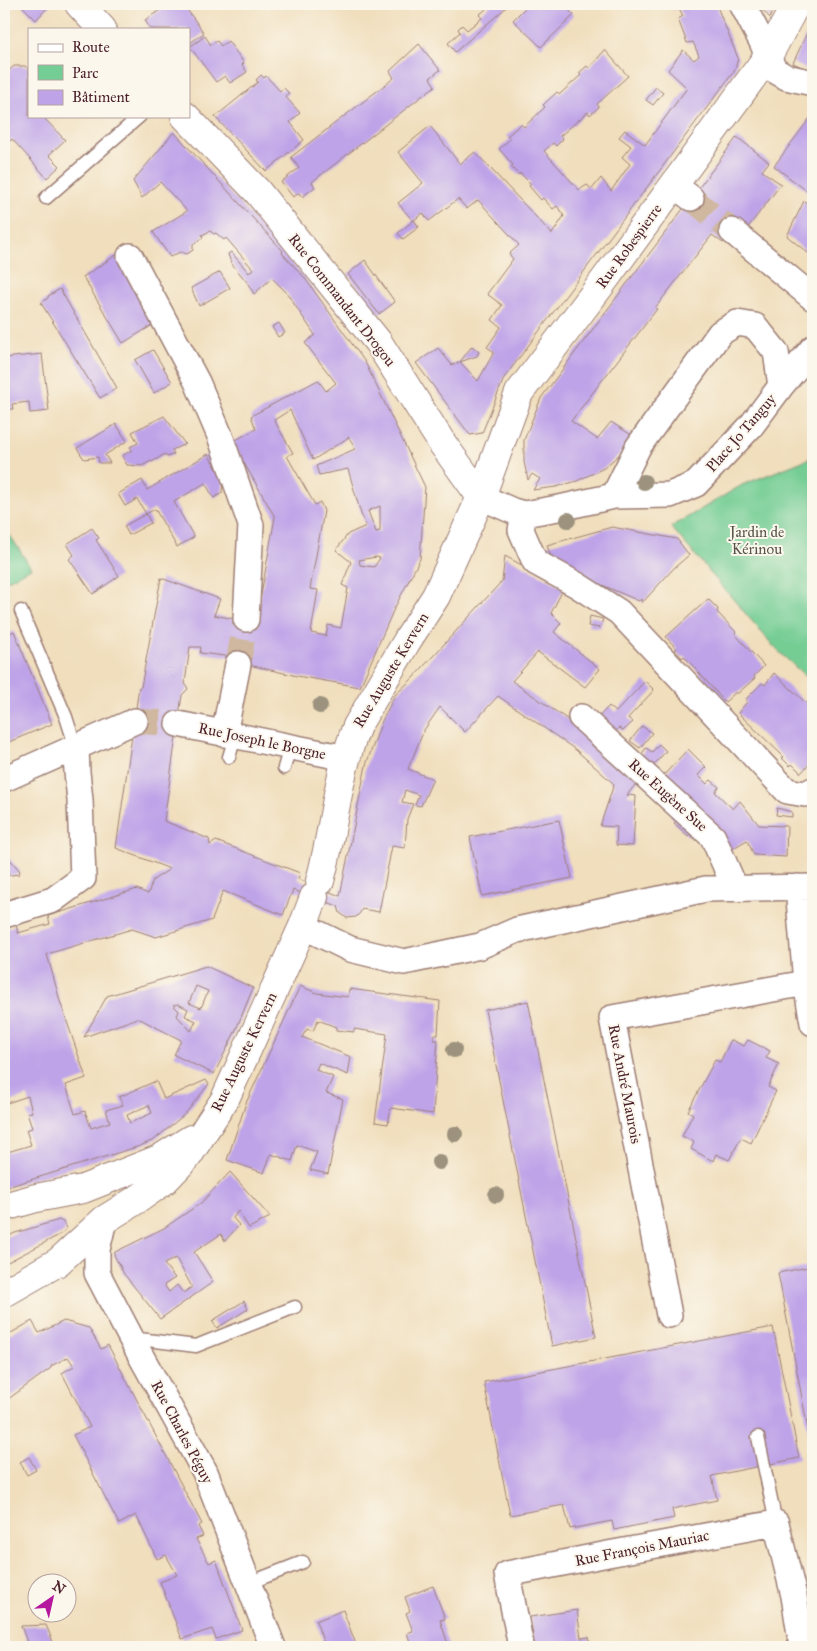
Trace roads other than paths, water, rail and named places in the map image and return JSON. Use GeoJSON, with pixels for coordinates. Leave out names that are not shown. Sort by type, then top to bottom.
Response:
{"type":"FeatureCollection","features":[{"type":"Feature","properties":{"kind":"street"},"geometry":{"type":"LineString","coordinates":[[79,4],[101,28]]}},
{"type":"Feature","properties":{"kind":"street"},"geometry":{"type":"LineString","coordinates":[[742,4],[774,70],[786,77],[813,84]]}},
{"type":"Feature","properties":{"kind":"street","name":"Rue Robespierre"},"geometry":{"type":"LineString","coordinates":[[481,497],[519,393],[600,286],[682,192],[768,56],[796,4]]}},
{"type":"Feature","properties":{"kind":"street","name":"Rue Commandant Drogou"},"geometry":{"type":"LineString","coordinates":[[187,118],[257,192],[378,342],[442,443],[481,497]]}},
{"type":"Feature","properties":{"kind":"street"},"geometry":{"type":"LineString","coordinates":[[732,232],[813,298]]}},
{"type":"Feature","properties":{"kind":"street"},"geometry":{"type":"LineString","coordinates":[[130,256],[197,382],[220,436],[251,525],[246,619]]}},
{"type":"Feature","properties":{"kind":"street","name":"Place Jo Tanguy"},"geometry":{"type":"LineString","coordinates":[[481,497],[524,514],[614,496],[670,494],[696,484],[751,426],[781,386],[776,352],[755,326],[737,323],[720,333],[638,447],[614,496]]}},
{"type":"Feature","properties":{"kind":"street"},"geometry":{"type":"LineString","coordinates":[[781,386],[813,348]]}},
{"type":"Feature","properties":{"kind":"street","name":"Rue Auguste Kervern"},"geometry":{"type":"LineString","coordinates":[[4,1293],[58,1262],[104,1220],[164,1182],[188,1156],[225,1099],[303,926],[317,889],[327,856],[346,758],[357,726],[436,596],[481,497]]}},
{"type":"Feature","properties":{"kind":"street"},"geometry":{"type":"LineString","coordinates":[[524,514],[521,530],[535,562],[577,585],[619,612],[787,791],[805,794],[813,790]]}},
{"type":"Feature","properties":{"kind":"street"},"geometry":{"type":"LineString","coordinates":[[229,743],[238,664]]}},
{"type":"Feature","properties":{"kind":"street","name":"Rue Eugène Sue"},"geometry":{"type":"LineString","coordinates":[[581,716],[713,837],[736,888]]}},
{"type":"Feature","properties":{"kind":"street"},"geometry":{"type":"LineString","coordinates":[[4,779],[135,721]]}},
{"type":"Feature","properties":{"kind":"street","name":"Rue Joseph le Borgne"},"geometry":{"type":"LineString","coordinates":[[178,724],[229,743],[287,758],[346,758]]}},
{"type":"Feature","properties":{"kind":"street"},"geometry":{"type":"LineString","coordinates":[[4,915],[53,900],[83,878],[76,748]]}},
{"type":"Feature","properties":{"kind":"street"},"geometry":{"type":"LineString","coordinates":[[303,926],[350,949],[404,962],[480,946],[517,930],[706,889],[806,887],[806,982],[813,1023]]}},
{"type":"Feature","properties":{"kind":"street","name":"Rue André Maurois"},"geometry":{"type":"LineString","coordinates":[[669,1315],[612,1018],[806,982]]}},
{"type":"Feature","properties":{"kind":"street"},"geometry":{"type":"LineString","coordinates":[[4,1206],[83,1189],[159,1159],[205,1130]]}},
{"type":"Feature","properties":{"kind":"street"},"geometry":{"type":"LineString","coordinates":[[83,1189],[104,1220]]}},
{"type":"Feature","properties":{"kind":"street","name":"Rue Charles Péguy"},"geometry":{"type":"LineString","coordinates":[[104,1220],[97,1250],[97,1273],[130,1338],[206,1472],[273,1647]]}},
{"type":"Feature","properties":{"kind":"street"},"geometry":{"type":"LineString","coordinates":[[776,1523],[803,1595],[802,1647]]}},
{"type":"Feature","properties":{"kind":"street","name":"Rue François Mauriac"},"geometry":{"type":"LineString","coordinates":[[520,1647],[508,1574],[776,1523]]}},
{"type":"Feature","properties":{"kind":"lane"},"geometry":{"type":"LineString","coordinates":[[46,198],[138,118]]}},
{"type":"Feature","properties":{"kind":"lane"},"geometry":{"type":"LineString","coordinates":[[21,611],[66,717],[76,748]]}},
{"type":"Feature","properties":{"kind":"lane"},"geometry":{"type":"LineString","coordinates":[[130,1338],[196,1346],[295,1307]]}},
{"type":"Feature","properties":{"kind":"lane"},"geometry":{"type":"LineString","coordinates":[[758,1437],[776,1523]]}},
{"type":"Feature","properties":{"kind":"lane"},"geometry":{"type":"LineString","coordinates":[[249,1584],[303,1562]]}},
{"type":"Feature","properties":{"kind":"tunnel"},"geometry":{"type":"LineString","coordinates":[[691,198],[732,231]]}},
{"type":"Feature","properties":{"kind":"tunnel"},"geometry":{"type":"LineString","coordinates":[[238,664],[246,619]]}},
{"type":"Feature","properties":{"kind":"tunnel"},"geometry":{"type":"LineString","coordinates":[[135,721],[178,724]]}},
{"type":"Feature","properties":{"kind":"park label","name":"Jardin de Kérinou"},"geometry":{"type":"Point","coordinates":[757,540]}}]}
